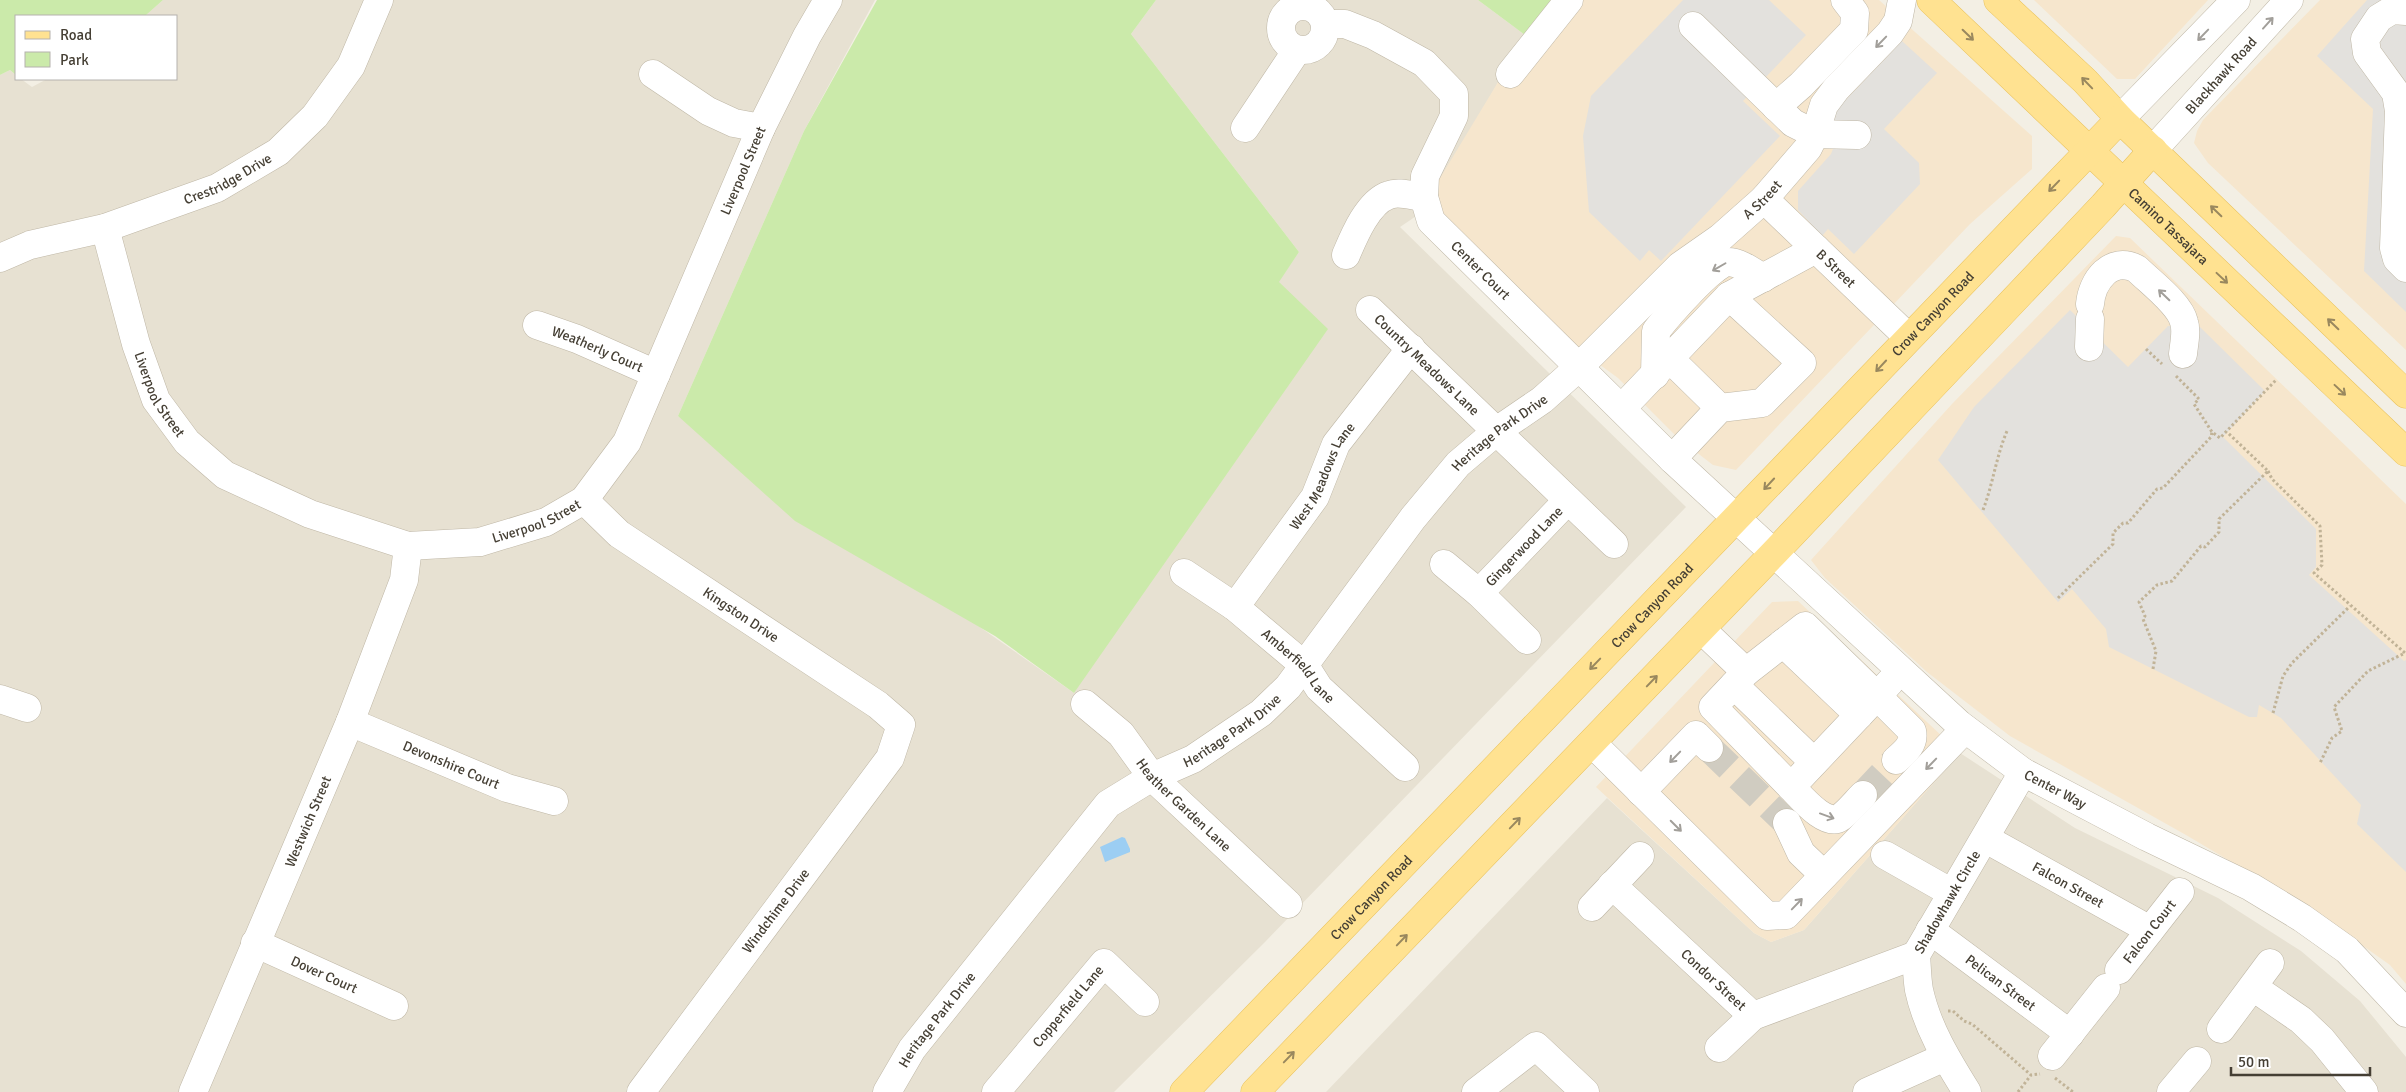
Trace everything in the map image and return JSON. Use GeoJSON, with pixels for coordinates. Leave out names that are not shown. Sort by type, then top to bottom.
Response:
{"type":"FeatureCollection","features":[{"type":"Feature","properties":{"kind":"main road","name":"Camino Tassajara"},"geometry":{"type":"LineString","coordinates":[[1931,0],[2089,153],[2406,452]]}},
{"type":"Feature","properties":{"kind":"main road"},"geometry":{"type":"LineString","coordinates":[[1998,0],[2086,81],[2120,119],[2406,394]]}},
{"type":"Feature","properties":{"kind":"main road","name":"Crow Canyon Road"},"geometry":{"type":"LineString","coordinates":[[1184,1092],[1737,518],[1908,337],[2120,119]]}},
{"type":"Feature","properties":{"kind":"main road"},"geometry":{"type":"LineString","coordinates":[[1256,1092],[1775,552],[2153,150]]}},
{"type":"Feature","properties":{"kind":"street","name":"Crestridge Drive"},"geometry":{"type":"LineString","coordinates":[[0,258],[30,245],[105,228],[217,188],[278,152],[315,116],[352,66],[379,0]]}},
{"type":"Feature","properties":{"kind":"street","name":"Liverpool Street"},"geometry":{"type":"LineString","coordinates":[[105,228],[136,344],[156,400],[186,442],[225,475],[310,514],[408,546],[480,542],[546,522],[584,500],[627,442],[762,128],[807,36],[828,0]]}},
{"type":"Feature","properties":{"kind":"street"},"geometry":{"type":"LineString","coordinates":[[1510,74],[1569,0]]}},
{"type":"Feature","properties":{"kind":"street"},"geometry":{"type":"LineString","coordinates":[[1782,101],[1809,60],[1827,43],[1841,39],[1854,30],[1855,13],[1846,0]]}},
{"type":"Feature","properties":{"kind":"street","name":"A Street"},"geometry":{"type":"LineString","coordinates":[[1580,367],[1680,266],[1720,238],[1764,199],[1808,148],[1815,134],[1824,105],[1836,89],[1890,33],[1898,21],[1902,0]]}},
{"type":"Feature","properties":{"kind":"street"},"geometry":{"type":"LineString","coordinates":[[2120,119],[2236,0]]}},
{"type":"Feature","properties":{"kind":"street","name":"Blackhawk Road"},"geometry":{"type":"LineString","coordinates":[[2153,150],[2289,0]]}},
{"type":"Feature","properties":{"kind":"street"},"geometry":{"type":"LineString","coordinates":[[1288,4],[1306,6],[1314,9],[1321,16],[1325,24],[1325,33],[1321,42],[1314,48],[1297,50],[1283,38],[1281,28],[1288,12],[1288,4]]}},
{"type":"Feature","properties":{"kind":"street"},"geometry":{"type":"LineString","coordinates":[[2406,11],[2392,10],[2379,18],[2366,39],[2367,53],[2396,93],[2399,111],[2394,248],[2397,260],[2406,268]]}},
{"type":"Feature","properties":{"kind":"street","name":"Center Court"},"geometry":{"type":"LineString","coordinates":[[1325,24],[1345,24],[1373,35],[1424,63],[1454,94],[1454,116],[1425,176],[1424,197],[1431,222],[1672,459],[1737,518]]}},
{"type":"Feature","properties":{"kind":"street"},"geometry":{"type":"LineString","coordinates":[[1693,26],[1782,101],[1794,123],[1815,134],[1857,135]]}},
{"type":"Feature","properties":{"kind":"street"},"geometry":{"type":"LineString","coordinates":[[1245,128],[1297,50]]}},
{"type":"Feature","properties":{"kind":"street"},"geometry":{"type":"LineString","coordinates":[[653,74],[708,111],[734,123],[762,128]]}},
{"type":"Feature","properties":{"kind":"street"},"geometry":{"type":"LineString","coordinates":[[1346,255],[1357,228],[1376,204],[1389,195],[1403,194],[1424,197]]}},
{"type":"Feature","properties":{"kind":"street","name":"B Street"},"geometry":{"type":"LineString","coordinates":[[1764,199],[1908,337]]}},
{"type":"Feature","properties":{"kind":"street"},"geometry":{"type":"LineString","coordinates":[[1622,408],[1730,296],[1816,248]]}},
{"type":"Feature","properties":{"kind":"street"},"geometry":{"type":"LineString","coordinates":[[1720,408],[1663,367],[1656,331],[1708,274],[1721,264],[1728,262],[1742,266],[1763,278]]}},
{"type":"Feature","properties":{"kind":"street"},"geometry":{"type":"LineString","coordinates":[[2089,347],[2092,288],[2106,271],[2122,264],[2130,265],[2137,269],[2176,307],[2185,323],[2175,366]]}},
{"type":"Feature","properties":{"kind":"street"},"geometry":{"type":"LineString","coordinates":[[1672,459],[1720,408],[1762,403],[1802,362],[1730,296]]}},
{"type":"Feature","properties":{"kind":"street","name":"Country Meadows Lane"},"geometry":{"type":"LineString","coordinates":[[1370,310],[1498,430],[1614,544]]}},
{"type":"Feature","properties":{"kind":"street","name":"Weatherly Court"},"geometry":{"type":"LineString","coordinates":[[537,325],[577,339],[656,374]]}},
{"type":"Feature","properties":{"kind":"street","name":"West Meadows Lane"},"geometry":{"type":"LineString","coordinates":[[1235,607],[1315,497],[1336,444],[1411,348]]}},
{"type":"Feature","properties":{"kind":"street","name":"Heritage Park Drive"},"geometry":{"type":"LineString","coordinates":[[890,1091],[912,1049],[1108,804],[1152,777],[1193,759],[1261,713],[1305,666],[1413,518],[1458,464],[1498,430],[1542,400],[1580,367]]}},
{"type":"Feature","properties":{"kind":"street","name":"Kingston Drive"},"geometry":{"type":"LineString","coordinates":[[584,500],[619,534],[878,705],[901,725]]}},
{"type":"Feature","properties":{"kind":"street","name":"Gingerwood Lane"},"geometry":{"type":"LineString","coordinates":[[1479,593],[1568,500]]}},
{"type":"Feature","properties":{"kind":"street","name":"Center Way"},"geometry":{"type":"LineString","coordinates":[[1737,518],[1965,729],[2023,772],[2147,837],[2251,887],[2302,918],[2347,950],[2406,1013]]}},
{"type":"Feature","properties":{"kind":"street","name":"Westwich Street"},"geometry":{"type":"LineString","coordinates":[[193,1092],[254,943],[350,722],[404,580],[408,546]]}},
{"type":"Feature","properties":{"kind":"street"},"geometry":{"type":"LineString","coordinates":[[1444,564],[1479,593],[1527,640]]}},
{"type":"Feature","properties":{"kind":"street","name":"Amberfield Lane"},"geometry":{"type":"LineString","coordinates":[[1184,573],[1235,607],[1305,666],[1319,688],[1405,767]]}},
{"type":"Feature","properties":{"kind":"street"},"geometry":{"type":"LineString","coordinates":[[1863,795],[1840,818],[1834,820],[1817,813],[1713,707],[1740,678],[1805,626],[1868,706],[1912,731],[1913,737],[1910,746],[1896,760]]}},
{"type":"Feature","properties":{"kind":"street"},"geometry":{"type":"LineString","coordinates":[[1701,629],[1740,678],[1814,762]]}},
{"type":"Feature","properties":{"kind":"street"},"geometry":{"type":"LineString","coordinates":[[1791,787],[1901,670]]}},
{"type":"Feature","properties":{"kind":"street"},"geometry":{"type":"LineString","coordinates":[[0,699],[28,708]]}},
{"type":"Feature","properties":{"kind":"street","name":"Heather Garden Lane"},"geometry":{"type":"LineString","coordinates":[[1085,704],[1121,734],[1152,777],[1288,904]]}},
{"type":"Feature","properties":{"kind":"street","name":"Devonshire Court"},"geometry":{"type":"LineString","coordinates":[[350,722],[507,788],[554,801]]}},
{"type":"Feature","properties":{"kind":"street","name":"Windchime Drive"},"geometry":{"type":"LineString","coordinates":[[641,1092],[890,758],[901,725]]}},
{"type":"Feature","properties":{"kind":"street"},"geometry":{"type":"LineString","coordinates":[[1592,743],[1767,916],[1786,915],[1965,729]]}},
{"type":"Feature","properties":{"kind":"street"},"geometry":{"type":"LineString","coordinates":[[1641,792],[1696,735],[1709,748]]}},
{"type":"Feature","properties":{"kind":"street","name":"Shadowhawk Circle"},"geometry":{"type":"LineString","coordinates":[[1968,1092],[1945,1057],[1928,1019],[1919,989],[1916,955],[1986,839],[2023,772]]}},
{"type":"Feature","properties":{"kind":"street"},"geometry":{"type":"LineString","coordinates":[[1787,823],[1801,853],[1824,876]]}},
{"type":"Feature","properties":{"kind":"street","name":"Falcon Street"},"geometry":{"type":"LineString","coordinates":[[1986,839],[2150,930]]}},
{"type":"Feature","properties":{"kind":"street"},"geometry":{"type":"LineString","coordinates":[[1885,855],[1952,893]]}},
{"type":"Feature","properties":{"kind":"street"},"geometry":{"type":"LineString","coordinates":[[1592,907],[1640,856]]}},
{"type":"Feature","properties":{"kind":"street","name":"Condor Street"},"geometry":{"type":"LineString","coordinates":[[1612,886],[1753,1016],[1916,955]]}},
{"type":"Feature","properties":{"kind":"street","name":"Falcon Court"},"geometry":{"type":"LineString","coordinates":[[2046,1066],[2180,892]]}},
{"type":"Feature","properties":{"kind":"street","name":"Pelican Street"},"geometry":{"type":"LineString","coordinates":[[1930,930],[2070,1034]]}},
{"type":"Feature","properties":{"kind":"street","name":"Dover Court"},"geometry":{"type":"LineString","coordinates":[[254,943],[394,1006]]}},
{"type":"Feature","properties":{"kind":"street","name":"Copperfield Lane"},"geometry":{"type":"LineString","coordinates":[[996,1092],[1104,962],[1145,1002]]}},
{"type":"Feature","properties":{"kind":"street"},"geometry":{"type":"LineString","coordinates":[[2221,1029],[2270,963]]}},
{"type":"Feature","properties":{"kind":"street"},"geometry":{"type":"LineString","coordinates":[[2252,987],[2301,1020],[2322,1040],[2364,1092]]}},
{"type":"Feature","properties":{"kind":"street"},"geometry":{"type":"LineString","coordinates":[[1719,1048],[1753,1016]]}},
{"type":"Feature","properties":{"kind":"street"},"geometry":{"type":"LineString","coordinates":[[1476,1092],[1536,1046],[1585,1092]]}},
{"type":"Feature","properties":{"kind":"street"},"geometry":{"type":"LineString","coordinates":[[1881,1090],[1945,1057]]}},
{"type":"Feature","properties":{"kind":"street"},"geometry":{"type":"LineString","coordinates":[[2180,1089],[2197,1061]]}},
{"type":"Feature","properties":{"kind":"path"},"geometry":{"type":"LineString","coordinates":[[2146,349],[2175,366],[2199,399],[2194,404],[2212,432],[2220,438],[2276,380]]}},
{"type":"Feature","properties":{"kind":"path"},"geometry":{"type":"LineString","coordinates":[[1983,510],[1989,494],[1997,454],[2007,431]]}},
{"type":"Feature","properties":{"kind":"path"},"geometry":{"type":"LineString","coordinates":[[2058,598],[2113,544],[2114,533],[2123,523],[2128,523],[2157,489],[2163,488],[2211,437],[2212,432]]}},
{"type":"Feature","properties":{"kind":"path"},"geometry":{"type":"LineString","coordinates":[[2227,432],[2268,471],[2272,479],[2320,526],[2322,566],[2314,573],[2405,653],[2368,671],[2334,707],[2342,731],[2332,738],[2320,763]]}},
{"type":"Feature","properties":{"kind":"path"},"geometry":{"type":"LineString","coordinates":[[2152,669],[2156,651],[2143,619],[2145,616],[2139,602],[2157,585],[2172,581],[2184,568],[2189,558],[2201,546],[2205,547],[2219,532],[2219,519],[2268,471]]}},
{"type":"Feature","properties":{"kind":"path"},"geometry":{"type":"LineString","coordinates":[[2273,713],[2283,676],[2292,663],[2350,606]]}},
{"type":"Feature","properties":{"kind":"path"},"geometry":{"type":"LineString","coordinates":[[1928,1019],[1952,1011],[1964,1021],[1972,1024],[2031,1075]]}},
{"type":"Feature","properties":{"kind":"path"},"geometry":{"type":"LineString","coordinates":[[2018,1092],[2031,1075],[2046,1066],[2054,1078],[2073,1092]]}},
{"type":"Feature","properties":{"kind":"shaded area"},"geometry":{"type":"Polygon","coordinates":[[[163,0],[875,0],[804,131],[678,416],[1074,693],[1278,282],[1299,252],[1131,34],[1156,0],[1478,0],[1529,38],[1506,69],[1478,117],[1434,204],[1400,227],[1686,507],[1264,943],[1114,1092],[0,1092],[0,75],[10,70],[15,74],[15,80],[22,80],[32,87],[45,80],[178,80],[178,15],[146,15],[163,0]]]}},
{"type":"Feature","properties":{"kind":"shaded area"},"geometry":{"type":"Polygon","coordinates":[[[1558,0],[1879,0],[2032,136],[2032,169],[1970,224],[1736,470],[1713,465],[1678,438],[1618,378],[1559,335],[1434,204],[1434,188],[1506,69],[1558,0]]]}},
{"type":"Feature","properties":{"kind":"shaded area"},"geometry":{"type":"Polygon","coordinates":[[[1683,0],[1769,0],[1806,35],[1743,101],[1780,136],[1661,261],[1649,250],[1640,261],[1589,212],[1583,136],[1591,96],[1683,0]]]}},
{"type":"Feature","properties":{"kind":"shaded area"},"geometry":{"type":"Polygon","coordinates":[[[2034,0],[2208,0],[2135,79],[2117,79],[2034,0]]]}},
{"type":"Feature","properties":{"kind":"shaded area"},"geometry":{"type":"Polygon","coordinates":[[[2320,0],[2406,0],[2406,350],[2208,163],[2194,143],[2197,131],[2203,120],[2320,0]]]}},
{"type":"Feature","properties":{"kind":"shaded area"},"geometry":{"type":"Polygon","coordinates":[[[2367,0],[2406,0],[2406,312],[2364,271],[2373,109],[2317,56],[2367,0]]]}},
{"type":"Feature","properties":{"kind":"shaded area"},"geometry":{"type":"Polygon","coordinates":[[[1902,41],[1937,73],[1884,129],[1919,163],[1920,184],[1854,254],[1828,229],[1822,236],[1798,210],[1798,191],[1831,154],[1841,129],[1830,119],[1834,112],[1902,41]]]}},
{"type":"Feature","properties":{"kind":"shaded area"},"geometry":{"type":"Polygon","coordinates":[[[2116,236],[2130,238],[2406,504],[2406,984],[2390,965],[2308,907],[2186,835],[2010,736],[1927,672],[1825,578],[1811,560],[1952,404],[2116,236]]]}},
{"type":"Feature","properties":{"kind":"shaded area"},"geometry":{"type":"Polygon","coordinates":[[[2070,310],[2128,367],[2168,326],[2200,327],[2265,391],[2223,437],[2316,529],[2316,567],[2309,575],[2404,661],[2406,660],[2406,872],[2357,824],[2361,805],[2281,718],[2259,705],[2257,717],[2249,717],[2109,647],[2106,629],[2072,589],[2058,602],[1938,460],[1974,407],[2070,310]]]}},
{"type":"Feature","properties":{"kind":"shaded area"},"geometry":{"type":"Polygon","coordinates":[[[1798,601],[1960,753],[1804,930],[1771,942],[1754,933],[1596,787],[1772,602],[1798,601]]]}},
{"type":"Feature","properties":{"kind":"shaded area"},"geometry":{"type":"Polygon","coordinates":[[[1960,753],[2075,828],[2218,898],[2301,951],[2360,1001],[2406,1057],[2406,1092],[1326,1092],[1607,798],[1754,933],[1771,942],[1804,930],[1960,753]]]}},
{"type":"Feature","properties":{"kind":"green space"},"geometry":{"type":"Polygon","coordinates":[[[0,0],[163,0],[146,15],[15,15],[15,74],[10,70],[0,75],[0,0]]]}},
{"type":"Feature","properties":{"kind":"green space"},"geometry":{"type":"Polygon","coordinates":[[[877,0],[1156,0],[1131,34],[1299,252],[1279,282],[1328,329],[1074,693],[995,636],[795,521],[678,416],[804,131],[877,0]]]}},
{"type":"Feature","properties":{"kind":"green space"},"geometry":{"type":"Polygon","coordinates":[[[1478,0],[1557,0],[1529,38],[1478,0]]]}},
{"type":"Feature","properties":{"kind":"water"},"geometry":{"type":"Polygon","coordinates":[[[1122,837],[1125,838],[1130,852],[1105,862],[1100,847],[1122,837]]]}},
{"type":"Feature","properties":{"kind":"tunnel"},"geometry":{"type":"LineString","coordinates":[[1709,748],[1787,823]]}},
{"type":"Feature","properties":{"kind":"tunnel"},"geometry":{"type":"LineString","coordinates":[[1863,795],[1896,760]]}}]}
